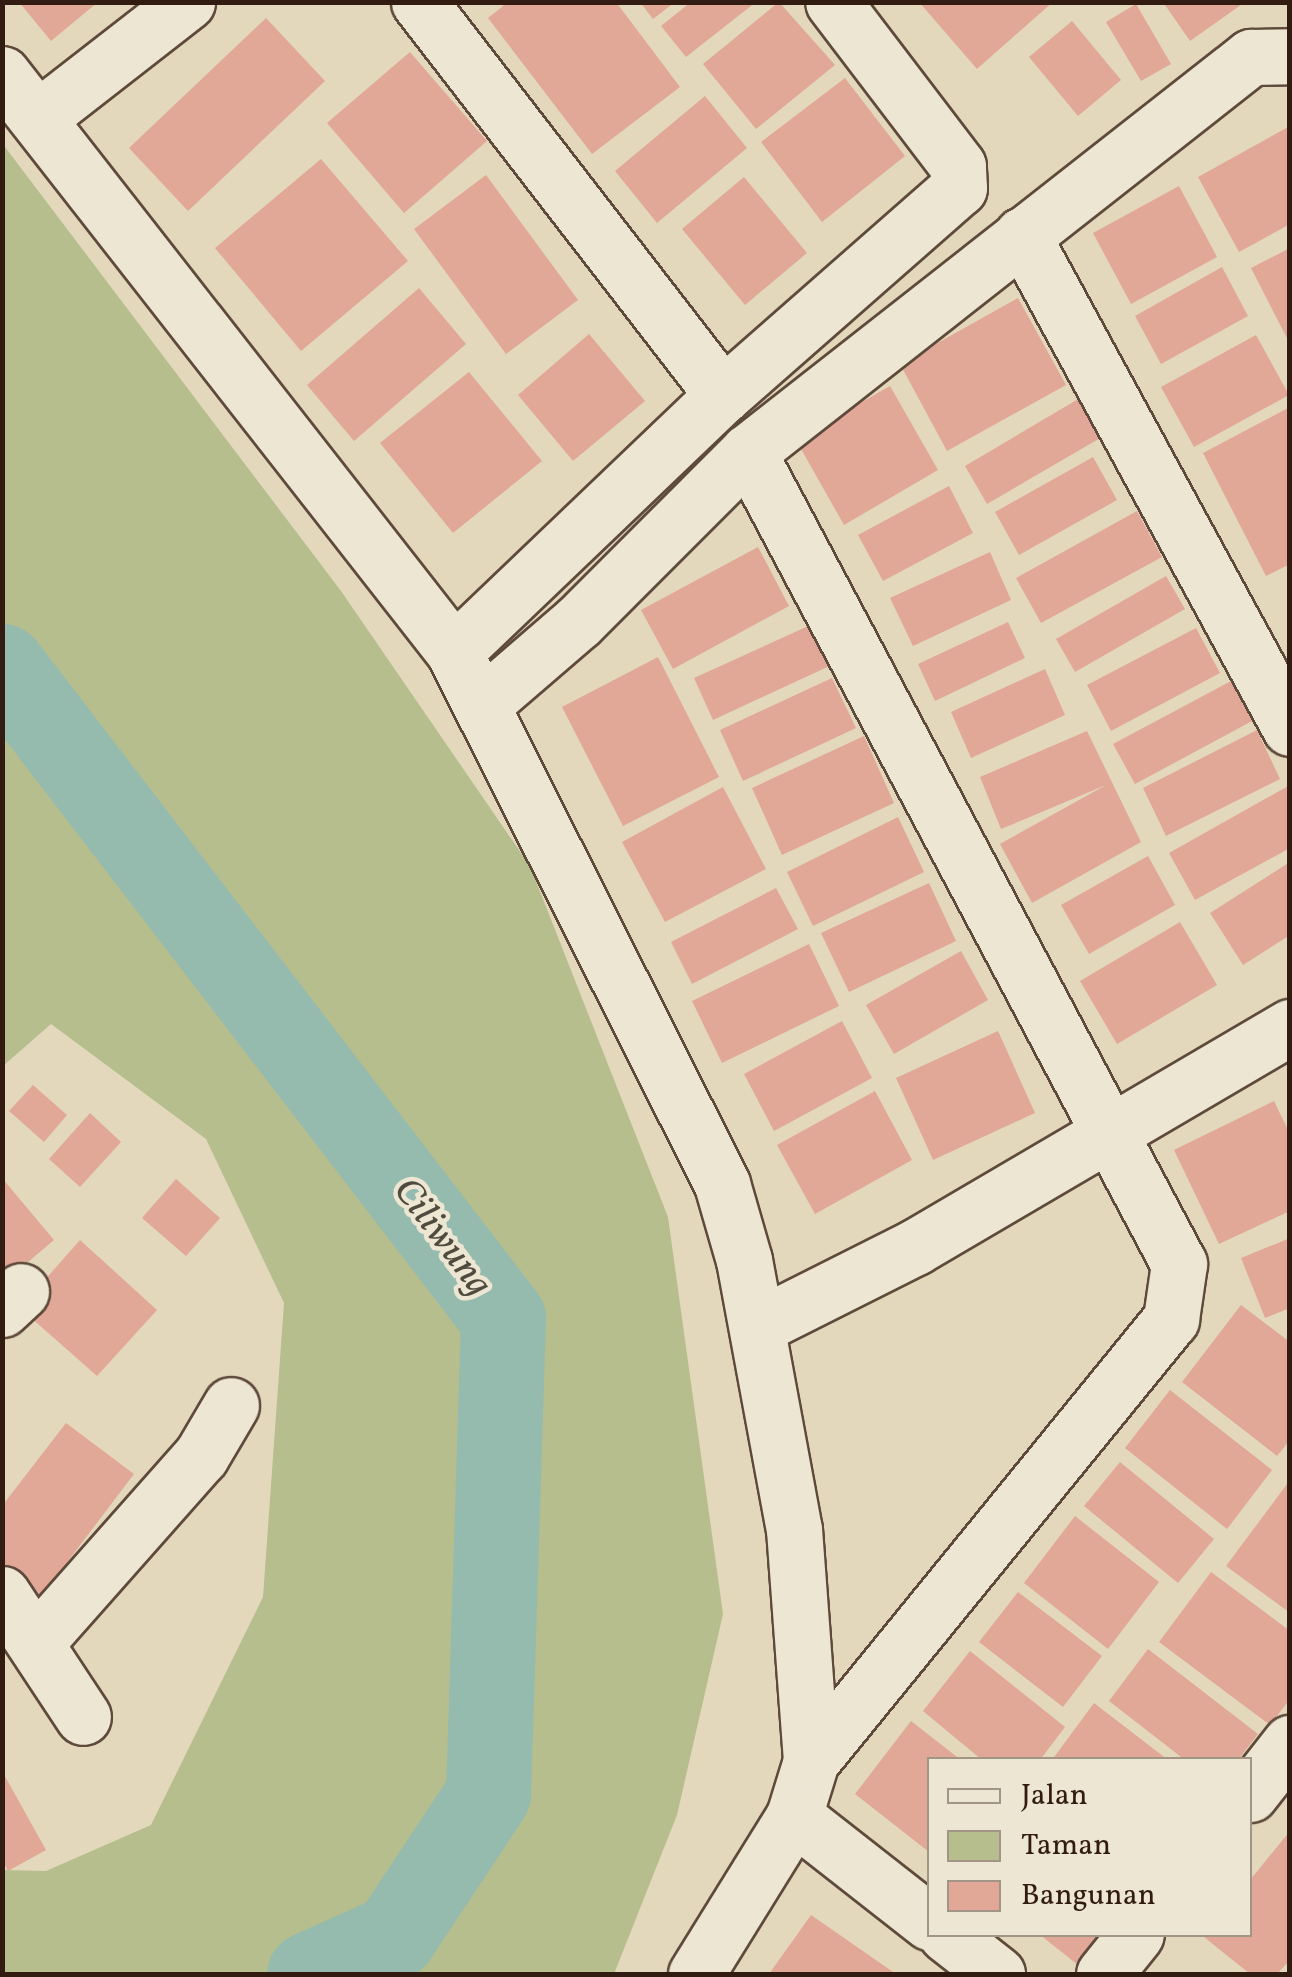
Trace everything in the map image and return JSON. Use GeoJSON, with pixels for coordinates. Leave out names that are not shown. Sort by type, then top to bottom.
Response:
{"type":"FeatureCollection","features":[{"type":"Feature","properties":{"kind":"street"},"geometry":{"type":"LineString","coordinates":[[38,118],[187,2]]}},
{"type":"Feature","properties":{"kind":"street"},"geometry":{"type":"LineString","coordinates":[[419,2],[723,395]]}},
{"type":"Feature","properties":{"kind":"street"},"geometry":{"type":"LineString","coordinates":[[454,652],[723,395],[958,188],[958,166],[833,2]]}},
{"type":"Feature","properties":{"kind":"street"},"geometry":{"type":"LineString","coordinates":[[484,703],[579,621],[748,452],[1250,56],[1290,56]]}},
{"type":"Feature","properties":{"kind":"street"},"geometry":{"type":"LineString","coordinates":[[2,74],[454,652],[484,703],[722,1184],[758,1326],[794,1530],[811,1760],[794,1816],[696,1974]]}},
{"type":"Feature","properties":{"kind":"street"},"geometry":{"type":"LineString","coordinates":[[1022,235],[1290,728]]}},
{"type":"Feature","properties":{"kind":"street"},"geometry":{"type":"LineString","coordinates":[[748,452],[1106,1135],[1179,1264],[1171,1319],[811,1760]]}},
{"type":"Feature","properties":{"kind":"street"},"geometry":{"type":"LineString","coordinates":[[758,1326],[1106,1135],[1290,1027]]}},
{"type":"Feature","properties":{"kind":"street"},"geometry":{"type":"LineString","coordinates":[[38,1640],[201,1456],[231,1404]]}},
{"type":"Feature","properties":{"kind":"street"},"geometry":{"type":"LineString","coordinates":[[2,1594],[38,1640],[84,1716]]}},
{"type":"Feature","properties":{"kind":"street"},"geometry":{"type":"LineString","coordinates":[[794,1816],[927,1920]]}},
{"type":"Feature","properties":{"kind":"street"},"geometry":{"type":"LineString","coordinates":[[950,1937],[997,1974]]}},
{"type":"Feature","properties":{"kind":"street"},"geometry":{"type":"LineString","coordinates":[[1104,1974],[1134,1937]]}},
{"type":"Feature","properties":{"kind":"green space"},"geometry":{"type":"Polygon","coordinates":[[[2,143],[341,591],[530,866],[668,1217],[723,1614],[677,1815],[614,1974],[3,1974],[3,1870],[46,1871],[151,1825],[263,1597],[284,1303],[206,1139],[51,1024],[3,1066],[2,143]]]}},
{"type":"Feature","properties":{"kind":"building"},"geometry":{"type":"Polygon","coordinates":[[[19,2],[98,2],[51,41],[19,2]]]}},
{"type":"Feature","properties":{"kind":"building"},"geometry":{"type":"Polygon","coordinates":[[[508,2],[616,2],[680,87],[592,154],[488,18],[508,2]]]}},
{"type":"Feature","properties":{"kind":"building"},"geometry":{"type":"Polygon","coordinates":[[[640,2],[675,2],[653,19],[640,2]]]}},
{"type":"Feature","properties":{"kind":"building"},"geometry":{"type":"Polygon","coordinates":[[[691,2],[756,2],[686,57],[661,26],[691,2]]]}},
{"type":"Feature","properties":{"kind":"building"},"geometry":{"type":"Polygon","coordinates":[[[779,2],[835,65],[756,129],[703,64],[779,2]]]}},
{"type":"Feature","properties":{"kind":"building"},"geometry":{"type":"Polygon","coordinates":[[[919,2],[1053,2],[977,69],[919,2]]]}},
{"type":"Feature","properties":{"kind":"building"},"geometry":{"type":"Polygon","coordinates":[[[1163,2],[1245,2],[1190,41],[1163,2]]]}},
{"type":"Feature","properties":{"kind":"building"},"geometry":{"type":"Polygon","coordinates":[[[1136,4],[1171,64],[1141,81],[1106,22],[1136,4]]]}},
{"type":"Feature","properties":{"kind":"building"},"geometry":{"type":"Polygon","coordinates":[[[266,18],[325,81],[188,211],[129,148],[266,18]]]}},
{"type":"Feature","properties":{"kind":"building"},"geometry":{"type":"Polygon","coordinates":[[[1072,21],[1121,80],[1078,116],[1029,57],[1072,21]]]}},
{"type":"Feature","properties":{"kind":"building"},"geometry":{"type":"Polygon","coordinates":[[[410,52],[487,141],[404,213],[327,123],[410,52]]]}},
{"type":"Feature","properties":{"kind":"building"},"geometry":{"type":"Polygon","coordinates":[[[845,78],[905,156],[822,222],[761,142],[845,78]]]}},
{"type":"Feature","properties":{"kind":"building"},"geometry":{"type":"Polygon","coordinates":[[[705,96],[747,148],[657,223],[615,171],[705,96]]]}},
{"type":"Feature","properties":{"kind":"building"},"geometry":{"type":"Polygon","coordinates":[[[1290,126],[1290,224],[1239,252],[1198,177],[1290,126]]]}},
{"type":"Feature","properties":{"kind":"building"},"geometry":{"type":"Polygon","coordinates":[[[321,159],[408,261],[301,351],[215,248],[321,159]]]}},
{"type":"Feature","properties":{"kind":"building"},"geometry":{"type":"Polygon","coordinates":[[[486,175],[578,300],[506,354],[414,229],[486,175]]]}},
{"type":"Feature","properties":{"kind":"building"},"geometry":{"type":"Polygon","coordinates":[[[744,177],[807,253],[745,305],[682,229],[744,177]]]}},
{"type":"Feature","properties":{"kind":"building"},"geometry":{"type":"Polygon","coordinates":[[[1179,186],[1217,257],[1131,304],[1093,233],[1179,186]]]}},
{"type":"Feature","properties":{"kind":"building"},"geometry":{"type":"Polygon","coordinates":[[[1290,248],[1290,344],[1251,268],[1290,248]]]}},
{"type":"Feature","properties":{"kind":"building"},"geometry":{"type":"Polygon","coordinates":[[[1222,267],[1248,316],[1161,364],[1135,316],[1222,267]]]}},
{"type":"Feature","properties":{"kind":"building"},"geometry":{"type":"Polygon","coordinates":[[[419,288],[466,344],[354,441],[307,385],[419,288]]]}},
{"type":"Feature","properties":{"kind":"building"},"geometry":{"type":"Polygon","coordinates":[[[1018,298],[1066,385],[947,451],[900,364],[1018,298]]]}},
{"type":"Feature","properties":{"kind":"building"},"geometry":{"type":"Polygon","coordinates":[[[589,334],[645,401],[573,461],[518,395],[589,334]]]}},
{"type":"Feature","properties":{"kind":"building"},"geometry":{"type":"Polygon","coordinates":[[[1256,335],[1289,395],[1194,447],[1161,387],[1256,335]]]}},
{"type":"Feature","properties":{"kind":"building"},"geometry":{"type":"Polygon","coordinates":[[[469,372],[542,461],[453,533],[380,443],[469,372]]]}},
{"type":"Feature","properties":{"kind":"building"},"geometry":{"type":"Polygon","coordinates":[[[890,386],[938,470],[844,525],[796,440],[890,386]]]}},
{"type":"Feature","properties":{"kind":"building"},"geometry":{"type":"Polygon","coordinates":[[[1080,398],[1102,437],[987,504],[965,466],[1080,398]]]}},
{"type":"Feature","properties":{"kind":"building"},"geometry":{"type":"Polygon","coordinates":[[[1290,407],[1290,564],[1266,576],[1203,453],[1290,407]]]}},
{"type":"Feature","properties":{"kind":"building"},"geometry":{"type":"Polygon","coordinates":[[[1093,457],[1117,500],[1019,555],[995,512],[1093,457]]]}},
{"type":"Feature","properties":{"kind":"building"},"geometry":{"type":"Polygon","coordinates":[[[949,486],[973,533],[883,581],[858,535],[949,486]]]}},
{"type":"Feature","properties":{"kind":"building"},"geometry":{"type":"Polygon","coordinates":[[[1137,511],[1162,557],[1041,623],[1016,578],[1137,511]]]}},
{"type":"Feature","properties":{"kind":"building"},"geometry":{"type":"Polygon","coordinates":[[[758,547],[789,606],[673,669],[641,610],[758,547]]]}},
{"type":"Feature","properties":{"kind":"building"},"geometry":{"type":"Polygon","coordinates":[[[990,552],[1011,600],[913,646],[890,598],[990,552]]]}},
{"type":"Feature","properties":{"kind":"building"},"geometry":{"type":"Polygon","coordinates":[[[1166,576],[1185,609],[1075,672],[1056,639],[1166,576]]]}},
{"type":"Feature","properties":{"kind":"building"},"geometry":{"type":"Polygon","coordinates":[[[817,622],[836,663],[713,720],[694,678],[817,622]]]}},
{"type":"Feature","properties":{"kind":"building"},"geometry":{"type":"Polygon","coordinates":[[[1008,622],[1025,658],[935,701],[918,664],[1008,622]]]}},
{"type":"Feature","properties":{"kind":"building"},"geometry":{"type":"Polygon","coordinates":[[[1196,628],[1220,673],[1111,731],[1087,685],[1196,628]]]}},
{"type":"Feature","properties":{"kind":"building"},"geometry":{"type":"Polygon","coordinates":[[[658,657],[719,777],[623,826],[562,707],[658,657]]]}},
{"type":"Feature","properties":{"kind":"building"},"geometry":{"type":"Polygon","coordinates":[[[1045,669],[1065,715],[971,758],[951,712],[1045,669]]]}},
{"type":"Feature","properties":{"kind":"building"},"geometry":{"type":"Polygon","coordinates":[[[832,678],[856,728],[743,781],[720,730],[832,678]]]}},
{"type":"Feature","properties":{"kind":"building"},"geometry":{"type":"Polygon","coordinates":[[[1233,680],[1254,720],[1135,784],[1113,744],[1233,680]]]}},
{"type":"Feature","properties":{"kind":"building"},"geometry":{"type":"Polygon","coordinates":[[[1257,730],[1280,779],[1166,836],[1143,788],[1257,730]]]}},
{"type":"Feature","properties":{"kind":"building"},"geometry":{"type":"Polygon","coordinates":[[[1087,731],[1141,842],[1032,903],[1000,844],[1106,785],[1001,829],[980,777],[1087,731]]]}},
{"type":"Feature","properties":{"kind":"building"},"geometry":{"type":"Polygon","coordinates":[[[864,736],[894,803],[782,855],[752,788],[864,736]]]}},
{"type":"Feature","properties":{"kind":"building"},"geometry":{"type":"Polygon","coordinates":[[[1290,785],[1290,848],[1195,900],[1169,853],[1290,785]]]}},
{"type":"Feature","properties":{"kind":"building"},"geometry":{"type":"Polygon","coordinates":[[[723,787],[766,869],[665,922],[622,842],[723,787]]]}},
{"type":"Feature","properties":{"kind":"building"},"geometry":{"type":"Polygon","coordinates":[[[898,817],[924,872],[813,926],[787,872],[898,817]]]}},
{"type":"Feature","properties":{"kind":"building"},"geometry":{"type":"Polygon","coordinates":[[[1148,856],[1175,905],[1089,954],[1061,905],[1148,856]]]}},
{"type":"Feature","properties":{"kind":"building"},"geometry":{"type":"Polygon","coordinates":[[[1290,862],[1290,935],[1243,965],[1210,913],[1290,862]]]}},
{"type":"Feature","properties":{"kind":"building"},"geometry":{"type":"Polygon","coordinates":[[[929,883],[956,941],[849,992],[821,933],[929,883]]]}},
{"type":"Feature","properties":{"kind":"building"},"geometry":{"type":"Polygon","coordinates":[[[776,888],[798,929],[692,984],[671,942],[776,888]]]}},
{"type":"Feature","properties":{"kind":"building"},"geometry":{"type":"Polygon","coordinates":[[[1180,922],[1217,985],[1117,1044],[1080,981],[1180,922]]]}},
{"type":"Feature","properties":{"kind":"building"},"geometry":{"type":"Polygon","coordinates":[[[809,944],[839,1006],[722,1063],[692,1001],[809,944]]]}},
{"type":"Feature","properties":{"kind":"building"},"geometry":{"type":"Polygon","coordinates":[[[961,951],[988,1000],[894,1054],[866,1005],[961,951]]]}},
{"type":"Feature","properties":{"kind":"building"},"geometry":{"type":"Polygon","coordinates":[[[842,1021],[872,1078],[774,1131],[744,1074],[842,1021]]]}},
{"type":"Feature","properties":{"kind":"building"},"geometry":{"type":"Polygon","coordinates":[[[998,1031],[1035,1113],[933,1160],[896,1078],[998,1031]]]}},
{"type":"Feature","properties":{"kind":"building"},"geometry":{"type":"Polygon","coordinates":[[[33,1085],[67,1115],[44,1142],[9,1111],[33,1085]]]}},
{"type":"Feature","properties":{"kind":"building"},"geometry":{"type":"Polygon","coordinates":[[[875,1091],[912,1160],[815,1214],[777,1145],[875,1091]]]}},
{"type":"Feature","properties":{"kind":"building"},"geometry":{"type":"Polygon","coordinates":[[[1274,1101],[1290,1134],[1290,1211],[1219,1244],[1174,1150],[1274,1101]]]}},
{"type":"Feature","properties":{"kind":"building"},"geometry":{"type":"Polygon","coordinates":[[[90,1113],[121,1142],[80,1187],[49,1159],[90,1113]]]}},
{"type":"Feature","properties":{"kind":"building"},"geometry":{"type":"Polygon","coordinates":[[[2,1178],[54,1240],[2,1284],[2,1178]]]}},
{"type":"Feature","properties":{"kind":"building"},"geometry":{"type":"Polygon","coordinates":[[[176,1179],[220,1218],[186,1256],[142,1218],[176,1179]]]}},
{"type":"Feature","properties":{"kind":"building"},"geometry":{"type":"Polygon","coordinates":[[[1290,1238],[1290,1308],[1265,1318],[1241,1258],[1290,1238]]]}},
{"type":"Feature","properties":{"kind":"building"},"geometry":{"type":"Polygon","coordinates":[[[80,1240],[157,1310],[97,1376],[20,1308],[80,1240]]]}},
{"type":"Feature","properties":{"kind":"building"},"geometry":{"type":"Polygon","coordinates":[[[1241,1305],[1290,1342],[1290,1440],[1277,1456],[1182,1382],[1241,1305]]]}},
{"type":"Feature","properties":{"kind":"building"},"geometry":{"type":"Polygon","coordinates":[[[1170,1390],[1272,1470],[1227,1529],[1125,1448],[1170,1390]]]}},
{"type":"Feature","properties":{"kind":"building"},"geometry":{"type":"Polygon","coordinates":[[[66,1423],[134,1474],[37,1602],[2,1576],[2,1506],[66,1423]]]}},
{"type":"Feature","properties":{"kind":"building"},"geometry":{"type":"Polygon","coordinates":[[[1120,1462],[1214,1539],[1178,1583],[1084,1506],[1120,1462]]]}},
{"type":"Feature","properties":{"kind":"building"},"geometry":{"type":"Polygon","coordinates":[[[1290,1480],[1290,1613],[1226,1566],[1290,1480]]]}},
{"type":"Feature","properties":{"kind":"building"},"geometry":{"type":"Polygon","coordinates":[[[1075,1516],[1159,1582],[1108,1649],[1024,1583],[1075,1516]]]}},
{"type":"Feature","properties":{"kind":"building"},"geometry":{"type":"Polygon","coordinates":[[[1211,1572],[1290,1631],[1290,1699],[1270,1725],[1159,1642],[1211,1572]]]}},
{"type":"Feature","properties":{"kind":"building"},"geometry":{"type":"Polygon","coordinates":[[[1018,1592],[1102,1656],[1063,1707],[979,1642],[1018,1592]]]}},
{"type":"Feature","properties":{"kind":"building"},"geometry":{"type":"Polygon","coordinates":[[[1148,1649],[1258,1734],[1240,1757],[1181,1757],[1109,1701],[1148,1649]]]}},
{"type":"Feature","properties":{"kind":"building"},"geometry":{"type":"Polygon","coordinates":[[[970,1651],[1065,1727],[1042,1757],[978,1757],[923,1711],[970,1651]]]}},
{"type":"Feature","properties":{"kind":"building"},"geometry":{"type":"Polygon","coordinates":[[[1094,1703],[1164,1757],[1054,1757],[1094,1703]]]}},
{"type":"Feature","properties":{"kind":"building"},"geometry":{"type":"Polygon","coordinates":[[[911,1721],[957,1757],[927,1757],[927,1850],[855,1794],[911,1721]]]}},
{"type":"Feature","properties":{"kind":"building"},"geometry":{"type":"Polygon","coordinates":[[[2,1771],[46,1850],[8,1871],[2,1860],[2,1771]]]}},
{"type":"Feature","properties":{"kind":"building"},"geometry":{"type":"Polygon","coordinates":[[[1290,1831],[1290,1960],[1277,1974],[1250,1974],[1204,1937],[1252,1937],[1252,1878],[1290,1831]]]}},
{"type":"Feature","properties":{"kind":"building"},"geometry":{"type":"Polygon","coordinates":[[[811,1915],[896,1974],[769,1974],[811,1915]]]}},
{"type":"Feature","properties":{"kind":"building"},"geometry":{"type":"Polygon","coordinates":[[[1043,1937],[1100,1937],[1078,1965],[1043,1937]]]}},
{"type":"Feature","properties":{"kind":"waterway","name":"Ciliwung"},"geometry":{"type":"LineString","coordinates":[[2,666],[503,1318],[488,1794],[394,1936],[309,1974]]}}]}
